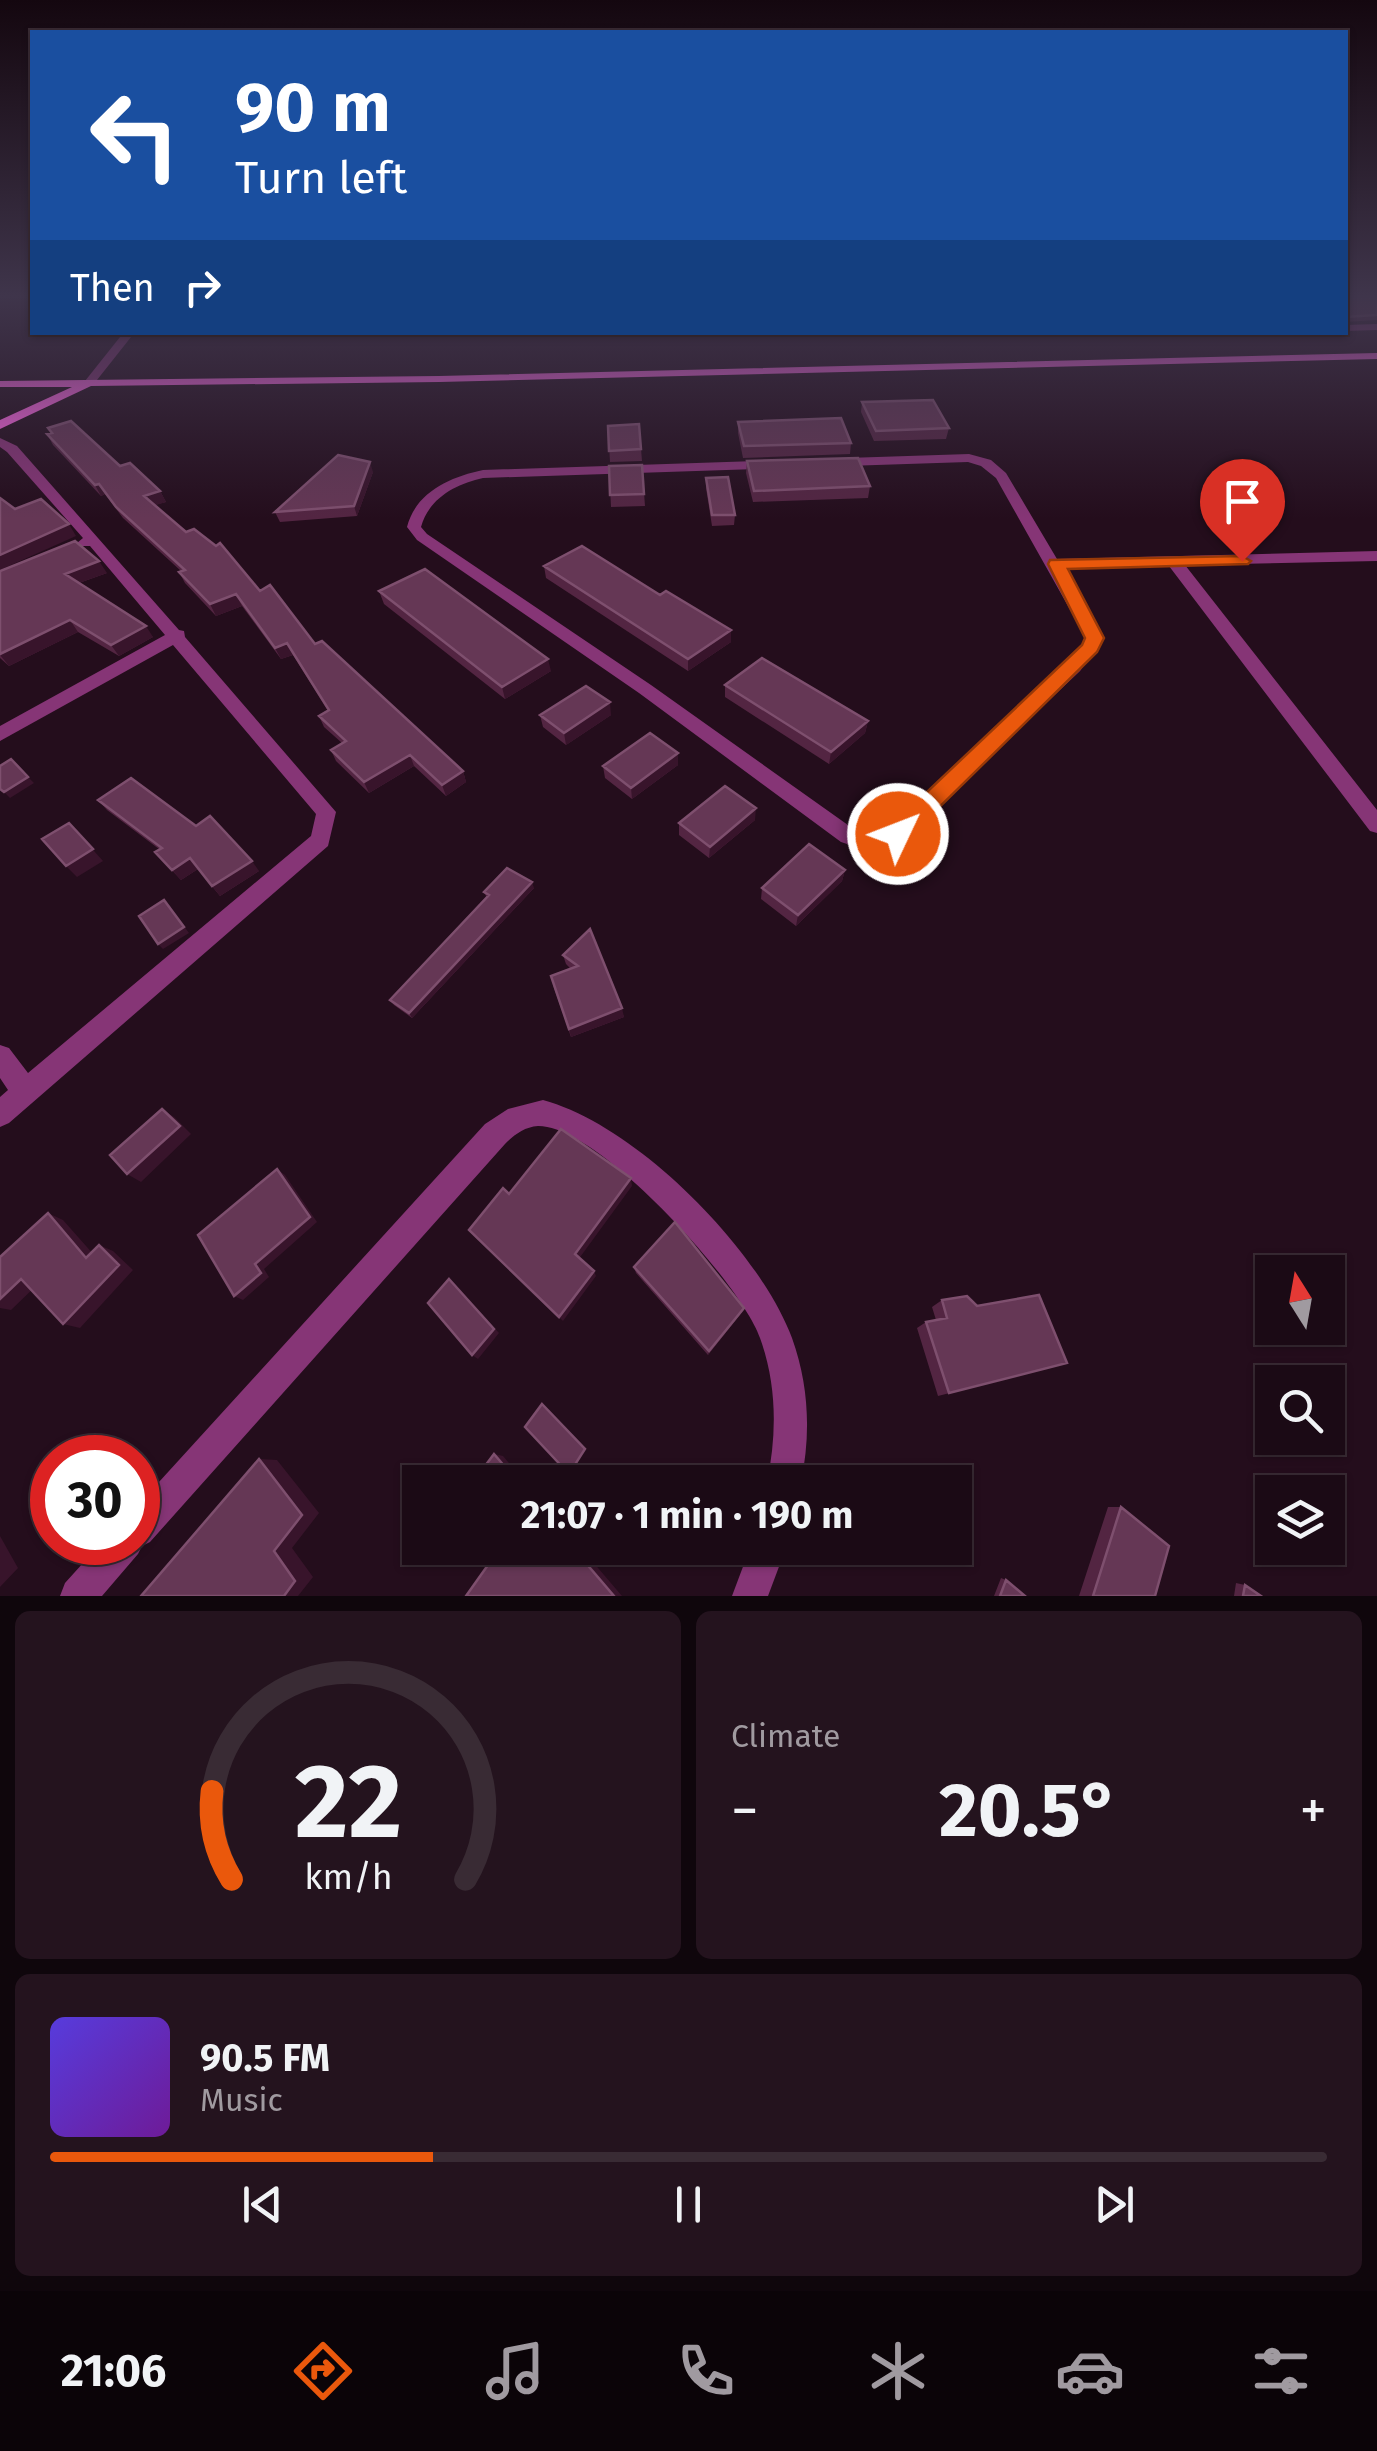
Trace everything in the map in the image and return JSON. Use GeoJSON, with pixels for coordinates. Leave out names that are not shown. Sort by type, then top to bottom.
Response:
{"type":"FeatureCollection","features":[{"type":"Feature","properties":{"kind":"street"},"geometry":{"type":"LineString","coordinates":[[0,425],[88,383],[99,369]]}},
{"type":"Feature","properties":{"kind":"street"},"geometry":{"type":"LineString","coordinates":[[0,384],[826,369]]}},
{"type":"Feature","properties":{"kind":"street"},"geometry":{"type":"LineString","coordinates":[[0,442],[12,449],[178,635],[326,812],[322,840],[0,1114]]}},
{"type":"Feature","properties":{"kind":"street"},"geometry":{"type":"LineString","coordinates":[[969,458],[986,463],[1002,476],[1056,564],[1095,638],[1090,648],[898,834],[887,840],[862,841],[422,538],[414,522],[442,489],[483,474],[969,458]]}},
{"type":"Feature","properties":{"kind":"street"},"geometry":{"type":"LineString","coordinates":[[62,553],[92,539]]}},
{"type":"Feature","properties":{"kind":"street"},"geometry":{"type":"LineString","coordinates":[[1056,564],[1377,556]]}},
{"type":"Feature","properties":{"kind":"street"},"geometry":{"type":"LineString","coordinates":[[1175,563],[1376,823]]}},
{"type":"Feature","properties":{"kind":"street"},"geometry":{"type":"LineString","coordinates":[[0,734],[178,635]]}},
{"type":"Feature","properties":{"kind":"street"},"geometry":{"type":"LineString","coordinates":[[0,1057],[26,1092]]}},
{"type":"Feature","properties":{"kind":"street"},"geometry":{"type":"LineString","coordinates":[[160,1506],[496,1134],[509,1122],[545,1113],[579,1126],[662,1190],[750,1285],[774,1334],[790,1385],[792,1420],[786,1465]]}},
{"type":"Feature","properties":{"kind":"street"},"geometry":{"type":"LineString","coordinates":[[78,1596],[106,1565]]}},
{"type":"Feature","properties":{"kind":"street"},"geometry":{"type":"LineString","coordinates":[[750,1596],[762,1565]]}},
{"type":"Feature","properties":{"kind":"building"},"geometry":{"type":"Polygon","coordinates":[[[933,400],[949,428],[876,431],[862,402],[933,400]]]}},
{"type":"Feature","properties":{"kind":"building"},"geometry":{"type":"Polygon","coordinates":[[[841,418],[851,443],[744,446],[738,422],[841,418]]]}},
{"type":"Feature","properties":{"kind":"building"},"geometry":{"type":"Polygon","coordinates":[[[71,421],[120,466],[130,463],[160,491],[144,496],[186,532],[194,529],[216,546],[220,543],[260,591],[270,585],[315,644],[322,641],[463,771],[442,785],[410,755],[364,782],[331,750],[346,741],[319,716],[329,710],[287,643],[275,648],[236,594],[210,604],[179,572],[185,570],[116,507],[99,484],[95,485],[47,434],[52,433],[48,428],[71,421]]]}},
{"type":"Feature","properties":{"kind":"building"},"geometry":{"type":"Polygon","coordinates":[[[639,424],[641,449],[609,451],[608,426],[639,424]]]}},
{"type":"Feature","properties":{"kind":"building"},"geometry":{"type":"Polygon","coordinates":[[[338,455],[370,462],[354,506],[275,512],[338,455]]]}},
{"type":"Feature","properties":{"kind":"building"},"geometry":{"type":"Polygon","coordinates":[[[858,458],[870,486],[754,491],[747,461],[858,458]]]}},
{"type":"Feature","properties":{"kind":"building"},"geometry":{"type":"Polygon","coordinates":[[[642,465],[644,494],[610,495],[609,466],[642,465]]]}},
{"type":"Feature","properties":{"kind":"building"},"geometry":{"type":"Polygon","coordinates":[[[728,477],[735,515],[712,515],[706,478],[728,477]]]}},
{"type":"Feature","properties":{"kind":"building"},"geometry":{"type":"Polygon","coordinates":[[[0,498],[15,509],[41,499],[69,524],[0,555],[0,498]]]}},
{"type":"Feature","properties":{"kind":"building"},"geometry":{"type":"Polygon","coordinates":[[[75,541],[99,561],[65,574],[146,626],[111,645],[70,620],[0,654],[0,571],[75,541]]]}},
{"type":"Feature","properties":{"kind":"building"},"geometry":{"type":"Polygon","coordinates":[[[582,546],[660,595],[666,591],[731,630],[688,659],[544,566],[582,546]]]}},
{"type":"Feature","properties":{"kind":"building"},"geometry":{"type":"Polygon","coordinates":[[[425,569],[548,659],[502,687],[379,591],[425,569]]]}},
{"type":"Feature","properties":{"kind":"building"},"geometry":{"type":"Polygon","coordinates":[[[762,658],[868,721],[831,752],[725,685],[762,658]]]}},
{"type":"Feature","properties":{"kind":"building"},"geometry":{"type":"Polygon","coordinates":[[[586,686],[610,702],[564,733],[540,715],[586,686]]]}},
{"type":"Feature","properties":{"kind":"building"},"geometry":{"type":"Polygon","coordinates":[[[650,733],[678,753],[631,788],[603,766],[650,733]]]}},
{"type":"Feature","properties":{"kind":"building"},"geometry":{"type":"Polygon","coordinates":[[[11,759],[28,777],[4,792],[0,789],[0,766],[11,759]]]}},
{"type":"Feature","properties":{"kind":"building"},"geometry":{"type":"Polygon","coordinates":[[[131,778],[196,826],[210,816],[252,861],[212,886],[190,858],[172,870],[155,852],[162,848],[98,800],[131,778]]]}},
{"type":"Feature","properties":{"kind":"building"},"geometry":{"type":"Polygon","coordinates":[[[725,786],[756,808],[710,847],[679,823],[725,786]]]}},
{"type":"Feature","properties":{"kind":"building"},"geometry":{"type":"Polygon","coordinates":[[[69,823],[93,849],[66,866],[42,839],[69,823]]]}},
{"type":"Feature","properties":{"kind":"building"},"geometry":{"type":"Polygon","coordinates":[[[809,844],[845,870],[798,915],[762,888],[809,844]]]}},
{"type":"Feature","properties":{"kind":"building"},"geometry":{"type":"Polygon","coordinates":[[[507,868],[532,882],[409,1013],[390,1000],[489,895],[484,892],[507,868]]]}},
{"type":"Feature","properties":{"kind":"building"},"geometry":{"type":"Polygon","coordinates":[[[164,900],[184,927],[158,944],[139,916],[164,900]]]}},
{"type":"Feature","properties":{"kind":"building"},"geometry":{"type":"Polygon","coordinates":[[[590,929],[622,1008],[569,1029],[551,976],[578,966],[563,955],[590,929]]]}},
{"type":"Feature","properties":{"kind":"building"},"geometry":{"type":"Polygon","coordinates":[[[162,1109],[180,1126],[127,1174],[110,1155],[162,1109]]]}},
{"type":"Feature","properties":{"kind":"building"},"geometry":{"type":"Polygon","coordinates":[[[561,1129],[631,1178],[575,1254],[594,1271],[559,1317],[469,1230],[503,1188],[509,1194],[561,1129]]]}},
{"type":"Feature","properties":{"kind":"building"},"geometry":{"type":"Polygon","coordinates":[[[277,1169],[310,1217],[255,1264],[261,1273],[234,1296],[198,1235],[277,1169]]]}},
{"type":"Feature","properties":{"kind":"building"},"geometry":{"type":"Polygon","coordinates":[[[48,1213],[86,1258],[99,1245],[119,1265],[63,1324],[21,1279],[0,1299],[0,1257],[48,1213]]]}},
{"type":"Feature","properties":{"kind":"building"},"geometry":{"type":"Polygon","coordinates":[[[675,1222],[744,1308],[709,1351],[634,1267],[675,1222]]]}},
{"type":"Feature","properties":{"kind":"building"},"geometry":{"type":"Polygon","coordinates":[[[449,1279],[494,1329],[472,1355],[428,1303],[449,1279]]]}},
{"type":"Feature","properties":{"kind":"building"},"geometry":{"type":"Polygon","coordinates":[[[1039,1295],[1067,1363],[949,1393],[926,1322],[947,1318],[942,1300],[967,1296],[977,1306],[1039,1295]]]}},
{"type":"Feature","properties":{"kind":"building"},"geometry":{"type":"Polygon","coordinates":[[[542,1404],[585,1449],[575,1465],[561,1465],[525,1427],[542,1404]]]}},
{"type":"Feature","properties":{"kind":"building"},"geometry":{"type":"Polygon","coordinates":[[[494,1454],[503,1465],[486,1465],[494,1454]]]}},
{"type":"Feature","properties":{"kind":"building"},"geometry":{"type":"Polygon","coordinates":[[[259,1459],[302,1515],[274,1551],[295,1581],[284,1596],[141,1596],[259,1459]]]}},
{"type":"Feature","properties":{"kind":"building"},"geometry":{"type":"Polygon","coordinates":[[[1121,1507],[1169,1546],[1155,1596],[1093,1596],[1121,1507]]]}},
{"type":"Feature","properties":{"kind":"building"},"geometry":{"type":"Polygon","coordinates":[[[488,1565],[588,1565],[614,1596],[466,1596],[488,1565]]]}},
{"type":"Feature","properties":{"kind":"building"},"geometry":{"type":"Polygon","coordinates":[[[1006,1580],[1025,1596],[1000,1596],[1006,1580]]]}},
{"type":"Feature","properties":{"kind":"building"},"geometry":{"type":"Polygon","coordinates":[[[1245,1585],[1261,1596],[1243,1596],[1245,1585]]]}},
{"type":"Feature","properties":{"kind":"route"},"geometry":{"type":"LineString","coordinates":[[898,834],[1090,648],[1095,638],[1056,564],[1242,561]]}}]}
